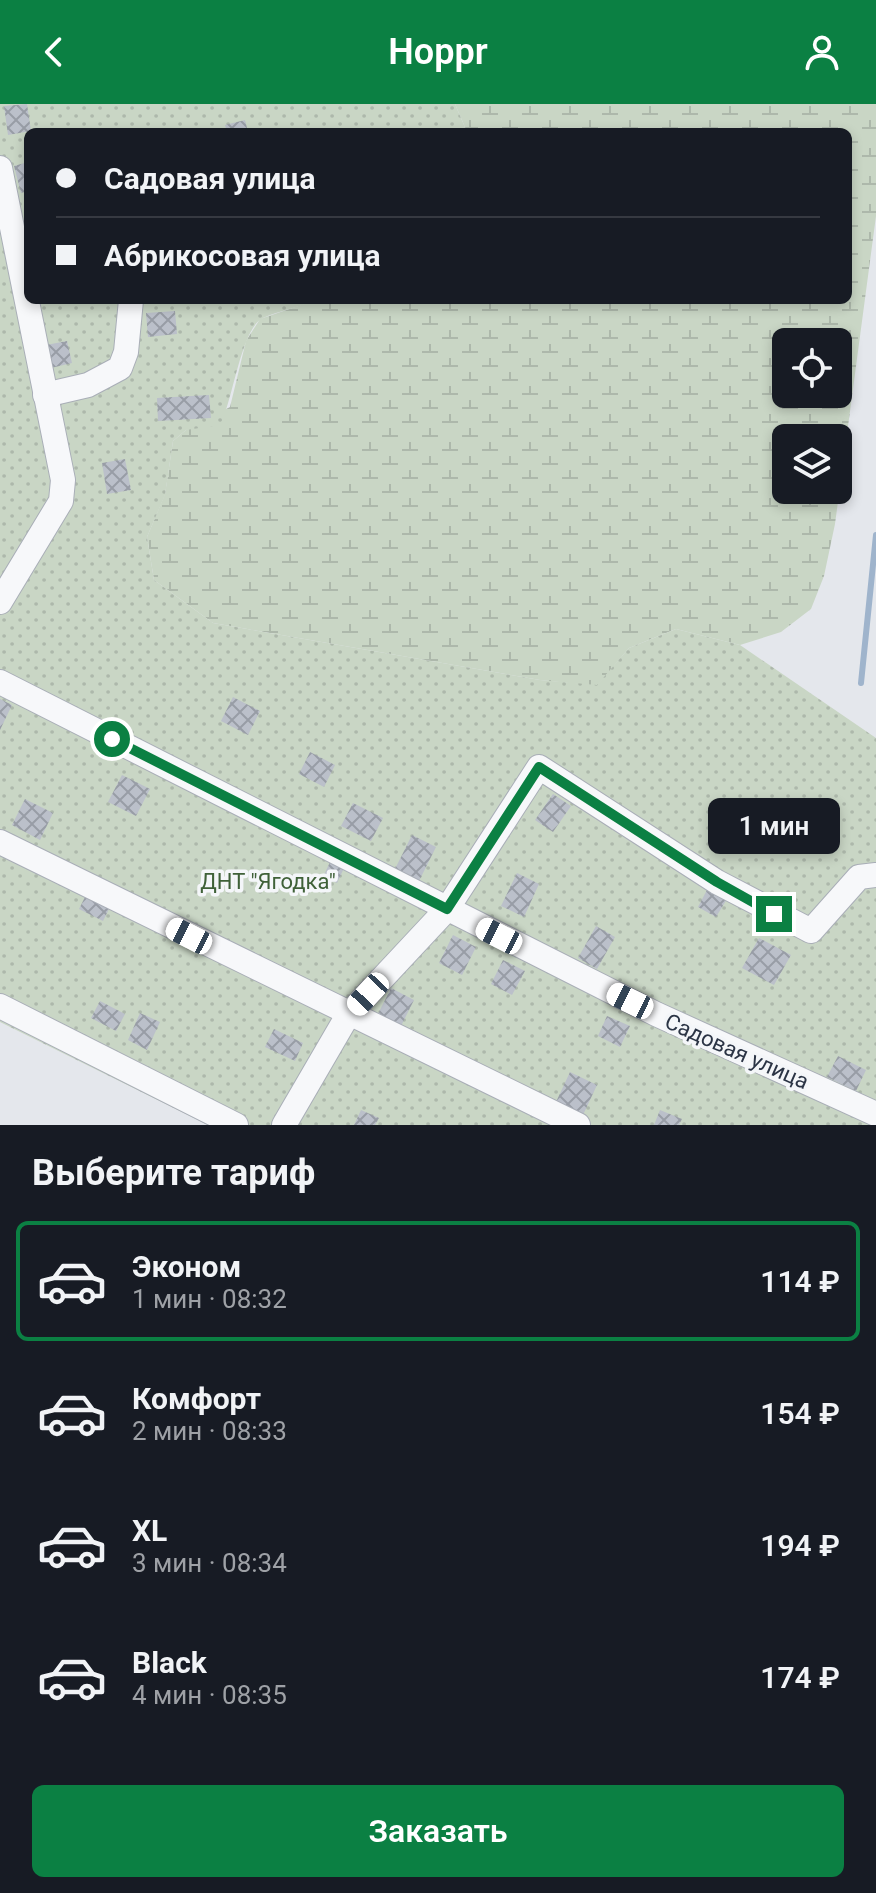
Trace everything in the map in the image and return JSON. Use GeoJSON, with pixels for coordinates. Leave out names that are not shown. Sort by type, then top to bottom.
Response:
{"type":"FeatureCollection","features":[{"type":"Feature","properties":{"kind":"street"},"geometry":{"type":"LineString","coordinates":[[0,168],[24,289]]}},
{"type":"Feature","properties":{"kind":"street"},"geometry":{"type":"LineString","coordinates":[[1,595],[61,501],[63,480],[27,304]]}},
{"type":"Feature","properties":{"kind":"street"},"geometry":{"type":"LineString","coordinates":[[45,395],[88,385],[120,368],[126,352],[131,304]]}},
{"type":"Feature","properties":{"kind":"street","name":"Садовая улица"},"geometry":{"type":"LineString","coordinates":[[0,682],[656,1014],[876,1114]]}},
{"type":"Feature","properties":{"kind":"street"},"geometry":{"type":"LineString","coordinates":[[284,1125],[348,1015],[447,909],[539,767],[717,882],[811,931],[859,877],[876,875]]}},
{"type":"Feature","properties":{"kind":"street"},"geometry":{"type":"LineString","coordinates":[[0,842],[578,1125]]}},
{"type":"Feature","properties":{"kind":"street"},"geometry":{"type":"LineString","coordinates":[[0,1006],[236,1125]]}},
{"type":"Feature","properties":{"kind":"green space","name":"ДНТ \"Ягодка\""},"geometry":{"type":"Polygon","coordinates":[[[0,104],[455,104],[465,128],[24,128],[24,304],[306,304],[269,315],[255,324],[243,350],[220,425],[186,430],[173,441],[165,495],[147,537],[154,580],[213,623],[540,680],[597,685],[629,648],[676,629],[740,645],[876,738],[876,1125],[208,1125],[0,1022],[0,104]]]}},
{"type":"Feature","properties":{"kind":"green space"},"geometry":{"type":"Polygon","coordinates":[[[455,104],[876,104],[876,216],[852,396],[852,328],[772,328],[772,408],[850,408],[848,424],[772,424],[772,504],[838,504],[824,576],[811,609],[781,632],[740,645],[676,629],[629,648],[597,686],[540,680],[213,623],[154,580],[147,537],[165,494],[173,441],[186,430],[230,407],[246,341],[260,319],[304,304],[852,304],[852,128],[465,128],[455,104]]]}},
{"type":"Feature","properties":{"kind":"building"},"geometry":{"type":"Polygon","coordinates":[[[27,104],[31,128],[8,135],[4,106],[27,104]]]}},
{"type":"Feature","properties":{"kind":"building"},"geometry":{"type":"Polygon","coordinates":[[[245,120],[247,128],[226,128],[225,125],[245,120]]]}},
{"type":"Feature","properties":{"kind":"building"},"geometry":{"type":"Polygon","coordinates":[[[24,163],[24,192],[21,193],[14,166],[24,163]]]}},
{"type":"Feature","properties":{"kind":"building"},"geometry":{"type":"Polygon","coordinates":[[[175,311],[177,334],[148,337],[146,313],[175,311]]]}},
{"type":"Feature","properties":{"kind":"building"},"geometry":{"type":"Polygon","coordinates":[[[67,341],[72,363],[51,368],[46,345],[67,341]]]}},
{"type":"Feature","properties":{"kind":"building"},"geometry":{"type":"Polygon","coordinates":[[[209,395],[211,418],[158,421],[157,398],[209,395]]]}},
{"type":"Feature","properties":{"kind":"building"},"geometry":{"type":"Polygon","coordinates":[[[125,459],[131,490],[107,494],[102,463],[125,459]]]}},
{"type":"Feature","properties":{"kind":"building"},"geometry":{"type":"Polygon","coordinates":[[[233,697],[260,711],[248,735],[221,721],[233,697]]]}},
{"type":"Feature","properties":{"kind":"building"},"geometry":{"type":"Polygon","coordinates":[[[0,699],[12,705],[0,730],[0,699]]]}},
{"type":"Feature","properties":{"kind":"building"},"geometry":{"type":"Polygon","coordinates":[[[310,752],[335,765],[324,787],[299,774],[310,752]]]}},
{"type":"Feature","properties":{"kind":"building"},"geometry":{"type":"Polygon","coordinates":[[[122,775],[150,789],[136,816],[108,802],[122,775]]]}},
{"type":"Feature","properties":{"kind":"building"},"geometry":{"type":"Polygon","coordinates":[[[553,794],[571,806],[553,832],[535,820],[553,794]]]}},
{"type":"Feature","properties":{"kind":"building"},"geometry":{"type":"Polygon","coordinates":[[[25,799],[53,813],[40,840],[12,825],[25,799]]]}},
{"type":"Feature","properties":{"kind":"building"},"geometry":{"type":"Polygon","coordinates":[[[353,803],[383,818],[371,841],[341,826],[353,803]]]}},
{"type":"Feature","properties":{"kind":"building"},"geometry":{"type":"Polygon","coordinates":[[[412,835],[436,847],[419,881],[395,869],[412,835]]]}},
{"type":"Feature","properties":{"kind":"building"},"geometry":{"type":"Polygon","coordinates":[[[331,860],[345,866],[337,883],[323,877],[331,860]]]}},
{"type":"Feature","properties":{"kind":"building"},"geometry":{"type":"Polygon","coordinates":[[[517,873],[539,884],[524,917],[501,906],[517,873]]]}},
{"type":"Feature","properties":{"kind":"building"},"geometry":{"type":"Polygon","coordinates":[[[708,888],[727,899],[716,917],[698,907],[708,888]]]}},
{"type":"Feature","properties":{"kind":"building"},"geometry":{"type":"Polygon","coordinates":[[[87,893],[111,905],[103,921],[79,909],[87,893]]]}},
{"type":"Feature","properties":{"kind":"building"},"geometry":{"type":"Polygon","coordinates":[[[596,926],[615,937],[597,969],[578,958],[596,926]]]}},
{"type":"Feature","properties":{"kind":"building"},"geometry":{"type":"Polygon","coordinates":[[[453,935],[476,947],[462,975],[439,963],[453,935]]]}},
{"type":"Feature","properties":{"kind":"building"},"geometry":{"type":"Polygon","coordinates":[[[759,938],[791,955],[774,985],[742,968],[759,938]]]}},
{"type":"Feature","properties":{"kind":"building"},"geometry":{"type":"Polygon","coordinates":[[[503,960],[525,971],[512,995],[491,984],[503,960]]]}},
{"type":"Feature","properties":{"kind":"building"},"geometry":{"type":"Polygon","coordinates":[[[391,988],[414,1000],[401,1026],[378,1014],[391,988]]]}},
{"type":"Feature","properties":{"kind":"building"},"geometry":{"type":"Polygon","coordinates":[[[100,1001],[125,1014],[116,1031],[91,1018],[100,1001]]]}},
{"type":"Feature","properties":{"kind":"building"},"geometry":{"type":"Polygon","coordinates":[[[140,1013],[160,1022],[147,1050],[128,1040],[140,1013]]]}},
{"type":"Feature","properties":{"kind":"building"},"geometry":{"type":"Polygon","coordinates":[[[607,1016],[630,1026],[620,1047],[598,1036],[607,1016]]]}},
{"type":"Feature","properties":{"kind":"building"},"geometry":{"type":"Polygon","coordinates":[[[274,1029],[303,1043],[295,1061],[265,1047],[274,1029]]]}},
{"type":"Feature","properties":{"kind":"building"},"geometry":{"type":"Polygon","coordinates":[[[838,1056],[866,1070],[856,1091],[827,1077],[838,1056]]]}},
{"type":"Feature","properties":{"kind":"building"},"geometry":{"type":"Polygon","coordinates":[[[570,1072],[597,1085],[583,1115],[556,1102],[570,1072]]]}},
{"type":"Feature","properties":{"kind":"building"},"geometry":{"type":"Polygon","coordinates":[[[361,1110],[379,1118],[375,1125],[354,1125],[361,1110]]]}},
{"type":"Feature","properties":{"kind":"building"},"geometry":{"type":"Polygon","coordinates":[[[660,1110],[682,1119],[679,1125],[654,1125],[660,1110]]]}},
{"type":"Feature","properties":{"kind":"waterway"},"geometry":{"type":"LineString","coordinates":[[861,683],[876,535]]}},
{"type":"Feature","properties":{"kind":"route"},"geometry":{"type":"LineString","coordinates":[[112,739],[447,909],[539,767],[717,882],[774,914]]}}]}
